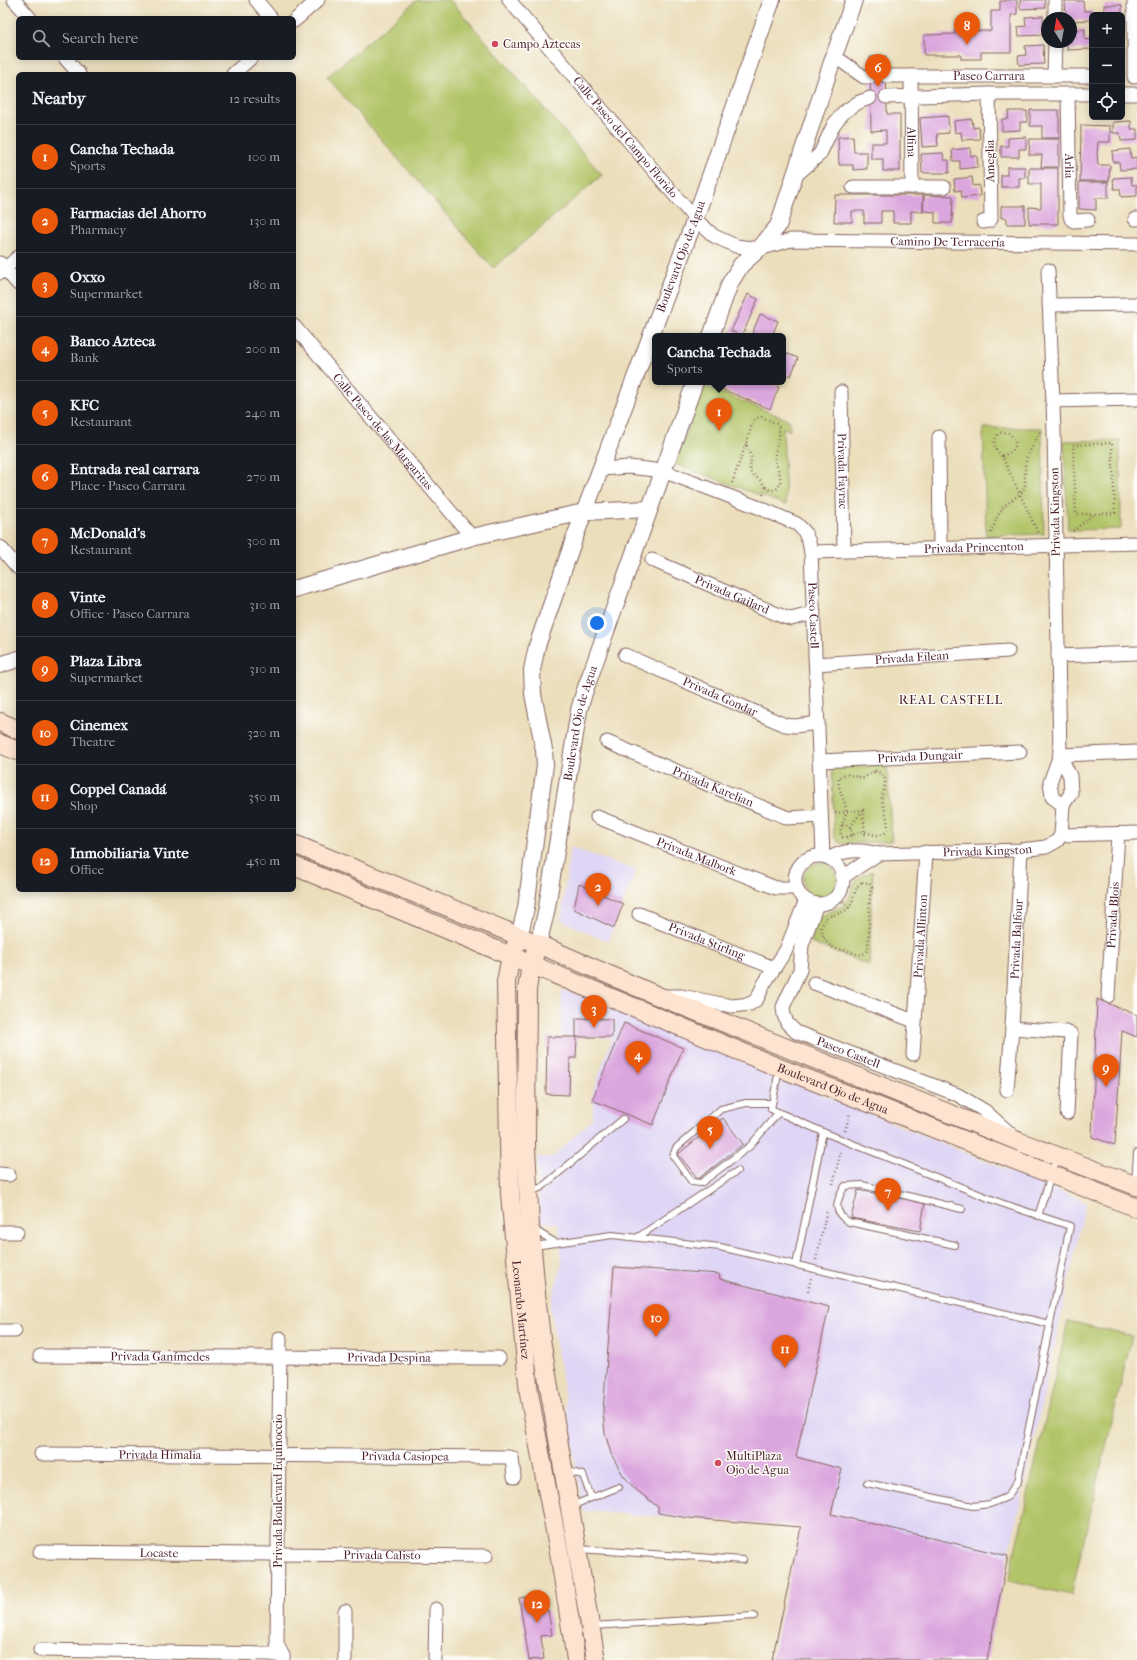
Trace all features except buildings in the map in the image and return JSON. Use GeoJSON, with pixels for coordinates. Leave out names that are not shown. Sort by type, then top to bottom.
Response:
{"type":"FeatureCollection","features":[{"type":"Feature","properties":{"kind":"main road"},"geometry":{"type":"LineString","coordinates":[[0,722],[16,729]]}},
{"type":"Feature","properties":{"kind":"main road"},"geometry":{"type":"LineString","coordinates":[[0,744],[16,750]]}},
{"type":"Feature","properties":{"kind":"main road","name":"Boulevard Ojo de Agua"},"geometry":{"type":"LineString","coordinates":[[296,845],[538,944],[658,996],[1020,1142],[1136,1185]]}},
{"type":"Feature","properties":{"kind":"main road","name":"Boulevard Ojo de Agua"},"geometry":{"type":"LineString","coordinates":[[296,867],[780,1068],[1137,1208]]}},
{"type":"Feature","properties":{"kind":"main road","name":"Boulevard Ojo de Agua"},"geometry":{"type":"LineString","coordinates":[[511,956],[519,937]]}},
{"type":"Feature","properties":{"kind":"main road","name":"Boulevard Ojo de Agua"},"geometry":{"type":"LineString","coordinates":[[532,964],[538,944]]}},
{"type":"Feature","properties":{"kind":"main road","name":"Leonardo Martínez"},"geometry":{"type":"LineString","coordinates":[[511,956],[506,982],[508,1148],[512,1219],[529,1394],[576,1660]]}},
{"type":"Feature","properties":{"kind":"main road","name":"Leonardo Martínez"},"geometry":{"type":"LineString","coordinates":[[532,964],[527,990],[526,1146],[530,1227],[542,1346],[596,1660]]}},
{"type":"Feature","properties":{"kind":"main road"},"geometry":{"type":"LineString","coordinates":[[512,1219],[532,1246],[517,1270]]}},
{"type":"Feature","properties":{"kind":"main road"},"geometry":{"type":"LineString","coordinates":[[558,1552],[576,1549]]}},
{"type":"Feature","properties":{"kind":"street"},"geometry":{"type":"LineString","coordinates":[[14,0],[28,16]]}},
{"type":"Feature","properties":{"kind":"street"},"geometry":{"type":"LineString","coordinates":[[256,0],[270,16]]}},
{"type":"Feature","properties":{"kind":"street"},"geometry":{"type":"LineString","coordinates":[[296,19],[318,0]]}},
{"type":"Feature","properties":{"kind":"street","name":"Calle Paseo del Campo Florido"},"geometry":{"type":"LineString","coordinates":[[508,0],[695,219],[714,236],[736,246],[759,249]]}},
{"type":"Feature","properties":{"kind":"street","name":"Boulevard Ojo de Agua"},"geometry":{"type":"LineString","coordinates":[[652,333],[695,219],[772,0]]}},
{"type":"Feature","properties":{"kind":"street"},"geometry":{"type":"LineString","coordinates":[[712,333],[730,283],[741,265],[759,249],[778,226],[854,0]]}},
{"type":"Feature","properties":{"kind":"street"},"geometry":{"type":"LineString","coordinates":[[1055,0],[1055,12]]}},
{"type":"Feature","properties":{"kind":"street"},"geometry":{"type":"LineString","coordinates":[[1131,77],[1134,0]]}},
{"type":"Feature","properties":{"kind":"street"},"geometry":{"type":"LineString","coordinates":[[1054,76],[1055,48]]}},
{"type":"Feature","properties":{"kind":"street"},"geometry":{"type":"LineString","coordinates":[[795,176],[820,154],[834,124],[844,112],[865,100],[864,92],[867,77],[834,56]]}},
{"type":"Feature","properties":{"kind":"street"},"geometry":{"type":"LineString","coordinates":[[67,60],[77,72]]}},
{"type":"Feature","properties":{"kind":"street"},"geometry":{"type":"LineString","coordinates":[[235,72],[249,60]]}},
{"type":"Feature","properties":{"kind":"street","name":"Paseo Carrara"},"geometry":{"type":"LineString","coordinates":[[886,76],[1089,76]]}},
{"type":"Feature","properties":{"kind":"street","name":"Alfina"},"geometry":{"type":"LineString","coordinates":[[911,76],[912,187]]}},
{"type":"Feature","properties":{"kind":"street","name":"Paseo Carrara"},"geometry":{"type":"LineString","coordinates":[[886,97],[989,94],[1089,94]]}},
{"type":"Feature","properties":{"kind":"street","name":"Ameglia"},"geometry":{"type":"LineString","coordinates":[[983,222],[991,219],[989,94]]}},
{"type":"Feature","properties":{"kind":"street"},"geometry":{"type":"LineString","coordinates":[[1125,94],[1137,94]]}},
{"type":"Feature","properties":{"kind":"street","name":"Arlia"},"geometry":{"type":"LineString","coordinates":[[1068,95],[1070,215],[1071,219],[1074,221],[1088,220]]}},
{"type":"Feature","properties":{"kind":"street"},"geometry":{"type":"LineString","coordinates":[[853,187],[944,187]]}},
{"type":"Feature","properties":{"kind":"street","name":"Camino De Terracería"},"geometry":{"type":"LineString","coordinates":[[759,249],[791,240],[1137,244]]}},
{"type":"Feature","properties":{"kind":"street"},"geometry":{"type":"LineString","coordinates":[[16,258],[2,268],[16,282]]}},
{"type":"Feature","properties":{"kind":"street","name":"Privada Kingston"},"geometry":{"type":"LineString","coordinates":[[1048,270],[1054,431],[1050,546],[1058,656],[1060,755],[1050,782],[1052,797],[1063,805]]}},
{"type":"Feature","properties":{"kind":"street"},"geometry":{"type":"LineString","coordinates":[[1049,305],[1137,304]]}},
{"type":"Feature","properties":{"kind":"street","name":"Calle Paseo de las Margaritas"},"geometry":{"type":"LineString","coordinates":[[296,328],[472,537]]}},
{"type":"Feature","properties":{"kind":"street","name":"Boulevard Ojo de Agua"},"geometry":{"type":"LineString","coordinates":[[519,937],[526,908],[539,820],[545,765],[543,742],[533,694],[532,670],[537,646],[584,512],[652,333]]}},
{"type":"Feature","properties":{"kind":"street","name":"Boulevard Ojo de Agua"},"geometry":{"type":"LineString","coordinates":[[538,944],[546,913],[578,717],[584,693],[694,385]]}},
{"type":"Feature","properties":{"kind":"street","name":"Privada Fayrac"},"geometry":{"type":"LineString","coordinates":[[841,392],[844,550]]}},
{"type":"Feature","properties":{"kind":"street"},"geometry":{"type":"LineString","coordinates":[[1052,401],[1137,399]]}},
{"type":"Feature","properties":{"kind":"street"},"geometry":{"type":"LineString","coordinates":[[939,437],[940,547]]}},
{"type":"Feature","properties":{"kind":"street","name":"Paseo Castell"},"geometry":{"type":"LineString","coordinates":[[601,469],[629,467],[663,470],[797,524],[804,531],[809,542],[811,552],[821,816],[826,857]]}},
{"type":"Feature","properties":{"kind":"street"},"geometry":{"type":"LineString","coordinates":[[296,589],[472,537],[584,512],[649,509]]}},
{"type":"Feature","properties":{"kind":"street","name":"Privada Princenton"},"geometry":{"type":"LineString","coordinates":[[811,552],[940,547],[1050,546],[1137,543]]}},
{"type":"Feature","properties":{"kind":"street"},"geometry":{"type":"LineString","coordinates":[[0,547],[16,566]]}},
{"type":"Feature","properties":{"kind":"street","name":"Privada Gailard"},"geometry":{"type":"LineString","coordinates":[[652,560],[784,617],[791,618],[814,613]]}},
{"type":"Feature","properties":{"kind":"street","name":"Privada Eilean"},"geometry":{"type":"LineString","coordinates":[[816,664],[1008,651]]}},
{"type":"Feature","properties":{"kind":"street"},"geometry":{"type":"LineString","coordinates":[[1058,656],[1137,653]]}},
{"type":"Feature","properties":{"kind":"street","name":"Privada Gondar"},"geometry":{"type":"LineString","coordinates":[[625,655],[785,725],[795,726],[818,723]]}},
{"type":"Feature","properties":{"kind":"street"},"geometry":{"type":"LineString","coordinates":[[0,665],[16,661]]}},
{"type":"Feature","properties":{"kind":"street","name":"Privada Karelian"},"geometry":{"type":"LineString","coordinates":[[607,742],[788,818],[821,816]]}},
{"type":"Feature","properties":{"kind":"street","name":"Privada Dungair"},"geometry":{"type":"LineString","coordinates":[[819,761],[1020,752]]}},
{"type":"Feature","properties":{"kind":"street"},"geometry":{"type":"LineString","coordinates":[[1060,755],[1137,752]]}},
{"type":"Feature","properties":{"kind":"street","name":"Privada Kingston"},"geometry":{"type":"LineString","coordinates":[[826,857],[847,851],[926,852],[1021,850],[1046,847],[1057,841],[1061,835],[1063,805],[1071,793],[1070,776],[1060,755]]}},
{"type":"Feature","properties":{"kind":"street","name":"Privada Malbork"},"geometry":{"type":"LineString","coordinates":[[598,818],[776,888],[796,888]]}},
{"type":"Feature","properties":{"kind":"street"},"geometry":{"type":"LineString","coordinates":[[1061,835],[1137,833]]}},
{"type":"Feature","properties":{"kind":"street","name":"Privada Blois"},"geometry":{"type":"LineString","coordinates":[[1108,996],[1118,834]]}},
{"type":"Feature","properties":{"kind":"street","name":"Privada Balfour"},"geometry":{"type":"LineString","coordinates":[[1007,1090],[1012,1028],[1021,850]]}},
{"type":"Feature","properties":{"kind":"street"},"geometry":{"type":"LineString","coordinates":[[843,877],[872,852]]}},
{"type":"Feature","properties":{"kind":"street","name":"Privada Allinton"},"geometry":{"type":"LineString","coordinates":[[913,1054],[926,852]]}},
{"type":"Feature","properties":{"kind":"street"},"geometry":{"type":"LineString","coordinates":[[814,856],[826,857],[836,863],[841,870],[843,877],[841,889],[838,894],[825,903],[812,902],[800,895],[796,888],[796,872],[806,859],[814,856]]}},
{"type":"Feature","properties":{"kind":"street"},"geometry":{"type":"LineString","coordinates":[[658,996],[681,996],[732,1006],[750,1004],[757,999],[812,902]]}},
{"type":"Feature","properties":{"kind":"street","name":"Paseo Castell"},"geometry":{"type":"LineString","coordinates":[[812,902],[802,945],[800,970],[783,1007],[787,1023],[796,1032],[958,1095],[985,1111],[1020,1142]]}},
{"type":"Feature","properties":{"kind":"street","name":"Privada Stirling"},"geometry":{"type":"LineString","coordinates":[[639,914],[774,968]]}},
{"type":"Feature","properties":{"kind":"street"},"geometry":{"type":"LineString","coordinates":[[814,983],[914,1020]]}},
{"type":"Feature","properties":{"kind":"street"},"geometry":{"type":"LineString","coordinates":[[1012,1028],[1066,1032],[1071,1034],[1068,1113]]}},
{"type":"Feature","properties":{"kind":"street"},"geometry":{"type":"LineString","coordinates":[[0,1232],[17,1232]]}},
{"type":"Feature","properties":{"kind":"street"},"geometry":{"type":"LineString","coordinates":[[0,1330],[15,1330]]}},
{"type":"Feature","properties":{"kind":"street","name":"Privada Boulevard Equinoccio"},"geometry":{"type":"LineString","coordinates":[[272,1653],[278,1554],[280,1338]]}},
{"type":"Feature","properties":{"kind":"street","name":"Privada Ganímedes"},"geometry":{"type":"LineString","coordinates":[[40,1356],[280,1358]]}},
{"type":"Feature","properties":{"kind":"street","name":"Privada Despina"},"geometry":{"type":"LineString","coordinates":[[280,1358],[499,1358]]}},
{"type":"Feature","properties":{"kind":"street","name":"Privada Himalia"},"geometry":{"type":"LineString","coordinates":[[41,1454],[278,1455]]}},
{"type":"Feature","properties":{"kind":"street","name":"Privada Casiopea"},"geometry":{"type":"LineString","coordinates":[[278,1455],[509,1457],[514,1461],[514,1478]]}},
{"type":"Feature","properties":{"kind":"street","name":"Locaste"},"geometry":{"type":"LineString","coordinates":[[40,1552],[278,1554]]}},
{"type":"Feature","properties":{"kind":"street","name":"Privada Calisto"},"geometry":{"type":"LineString","coordinates":[[278,1554],[486,1556]]}},
{"type":"Feature","properties":{"kind":"street"},"geometry":{"type":"LineString","coordinates":[[435,1660],[436,1609]]}},
{"type":"Feature","properties":{"kind":"street"},"geometry":{"type":"LineString","coordinates":[[345,1660],[346,1611]]}},
{"type":"Feature","properties":{"kind":"street"},"geometry":{"type":"LineString","coordinates":[[40,1650],[272,1653],[283,1658]]}},
{"type":"Feature","properties":{"kind":"lane"},"geometry":{"type":"LineString","coordinates":[[780,1068],[771,1109],[778,1113],[1038,1216],[1070,1226],[1018,1481],[1007,1497],[990,1504],[972,1506],[867,1483]]}},
{"type":"Feature","properties":{"kind":"lane"},"geometry":{"type":"LineString","coordinates":[[772,1103],[746,1103],[721,1109],[676,1148],[672,1156],[692,1182],[701,1183],[750,1146],[778,1113]]}},
{"type":"Feature","properties":{"kind":"lane"},"geometry":{"type":"LineString","coordinates":[[529,1193],[542,1187],[623,1120]]}},
{"type":"Feature","properties":{"kind":"lane"},"geometry":{"type":"LineString","coordinates":[[796,1264],[823,1132]]}},
{"type":"Feature","properties":{"kind":"lane"},"geometry":{"type":"LineString","coordinates":[[1136,1185],[1137,1153]]}},
{"type":"Feature","properties":{"kind":"lane"},"geometry":{"type":"LineString","coordinates":[[1038,1216],[1057,1156]]}},
{"type":"Feature","properties":{"kind":"lane"},"geometry":{"type":"LineString","coordinates":[[638,1237],[737,1171]]}},
{"type":"Feature","properties":{"kind":"lane"},"geometry":{"type":"LineString","coordinates":[[955,1245],[849,1222],[842,1218],[837,1209],[838,1198],[845,1186],[862,1185],[962,1209]]}},
{"type":"Feature","properties":{"kind":"lane"},"geometry":{"type":"LineString","coordinates":[[530,1227],[556,1243]]}},
{"type":"Feature","properties":{"kind":"lane"},"geometry":{"type":"LineString","coordinates":[[532,1246],[612,1235],[720,1247],[1050,1324]]}},
{"type":"Feature","properties":{"kind":"lane"},"geometry":{"type":"LineString","coordinates":[[563,1470],[583,1476],[590,1497]]}},
{"type":"Feature","properties":{"kind":"lane"},"geometry":{"type":"LineString","coordinates":[[569,1506],[619,1487]]}},
{"type":"Feature","properties":{"kind":"lane"},"geometry":{"type":"LineString","coordinates":[[576,1549],[742,1560]]}},
{"type":"Feature","properties":{"kind":"lane"},"geometry":{"type":"LineString","coordinates":[[590,1626],[754,1616]]}},
{"type":"Feature","properties":{"kind":"path"},"geometry":{"type":"LineString","coordinates":[[728,496],[753,421],[762,417],[777,424],[780,434],[775,456],[776,465],[781,477],[780,484],[775,490],[770,490],[752,475],[749,467],[751,457],[746,444]]}},
{"type":"Feature","properties":{"kind":"path"},"geometry":{"type":"LineString","coordinates":[[990,546],[992,530],[997,517],[1004,506],[1020,494],[1025,487],[1025,466],[1027,457],[1040,432],[1054,431]]}},
{"type":"Feature","properties":{"kind":"path"},"geometry":{"type":"LineString","coordinates":[[1002,456],[1009,454],[1014,449],[1015,442],[1013,436],[1007,432],[999,433],[994,439],[994,446],[997,452],[1002,456],[1020,494],[1050,546],[1094,514],[1115,514],[1112,443],[1073,445],[1076,514],[1094,514]]}},
{"type":"Feature","properties":{"kind":"path"},"geometry":{"type":"LineString","coordinates":[[875,771],[884,776],[885,784],[882,803],[887,817],[888,826],[883,834],[877,835],[865,832],[856,833],[846,838],[842,837],[840,830],[846,811],[845,803],[839,788],[839,777],[846,774],[863,778],[875,771]]}},
{"type":"Feature","properties":{"kind":"path"},"geometry":{"type":"LineString","coordinates":[[821,816],[846,811],[863,810]]}},
{"type":"Feature","properties":{"kind":"path"},"geometry":{"type":"LineString","coordinates":[[850,827],[863,810]]}},
{"type":"Feature","properties":{"kind":"path"},"geometry":{"type":"LineString","coordinates":[[863,810],[865,832],[872,852]]}},
{"type":"Feature","properties":{"kind":"path"},"geometry":{"type":"LineString","coordinates":[[842,825],[850,827]]}},
{"type":"Feature","properties":{"kind":"path"},"geometry":{"type":"LineString","coordinates":[[850,827],[852,836]]}},
{"type":"Feature","properties":{"kind":"path"},"geometry":{"type":"LineString","coordinates":[[862,882],[869,883],[872,888],[870,892],[868,949],[861,955],[837,949],[824,939],[821,933],[821,927],[826,918],[848,908],[859,884],[862,882]]}},
{"type":"Feature","properties":{"kind":"path"},"geometry":{"type":"LineString","coordinates":[[838,894],[848,908]]}},
{"type":"Feature","properties":{"kind":"shaded area"},"geometry":{"type":"Polygon","coordinates":[[[570,847],[636,870],[608,942],[561,920],[570,847]]]}},
{"type":"Feature","properties":{"kind":"shaded area"},"geometry":{"type":"Polygon","coordinates":[[[562,990],[613,1004],[730,1057],[1086,1202],[986,1660],[771,1660],[801,1527],[583,1511],[550,1307],[562,1262],[558,1224],[540,1221],[537,1157],[553,1157],[593,1118],[593,1092],[612,1038],[561,1036],[562,990]]]}},
{"type":"Feature","properties":{"kind":"green space"},"geometry":{"type":"Polygon","coordinates":[[[417,0],[450,0],[602,175],[493,268],[327,77],[417,0]]]}},
{"type":"Feature","properties":{"kind":"green space"},"geometry":{"type":"Polygon","coordinates":[[[705,386],[789,420],[790,431],[783,427],[786,505],[675,464],[705,386]]]}},
{"type":"Feature","properties":{"kind":"green space"},"geometry":{"type":"Polygon","coordinates":[[[983,428],[1042,428],[1044,534],[986,536],[983,428]]]}},
{"type":"Feature","properties":{"kind":"green space"},"geometry":{"type":"Polygon","coordinates":[[[1120,440],[1121,529],[1068,530],[1064,441],[1120,440]]]}},
{"type":"Feature","properties":{"kind":"green space"},"geometry":{"type":"Polygon","coordinates":[[[887,765],[892,841],[843,844],[838,842],[834,837],[832,767],[887,765]]]}},
{"type":"Feature","properties":{"kind":"green space"},"geometry":{"type":"Polygon","coordinates":[[[817,863],[823,863],[827,864],[834,870],[837,880],[836,887],[830,894],[823,897],[817,897],[813,896],[806,890],[803,883],[803,877],[804,873],[810,866],[817,863]]]}},
{"type":"Feature","properties":{"kind":"green space"},"geometry":{"type":"Polygon","coordinates":[[[873,871],[869,965],[811,943],[816,922],[823,916],[842,906],[847,901],[855,883],[859,878],[873,871]]]}},
{"type":"Feature","properties":{"kind":"green space"},"geometry":{"type":"Polygon","coordinates":[[[1068,1321],[1132,1336],[1071,1595],[1008,1581],[1068,1321]]]}},
{"type":"Feature","properties":{"kind":"place","name":"Campo Aztecas"},"geometry":{"type":"Point","coordinates":[495,44]}},
{"type":"Feature","properties":{"kind":"place","name":"Vinte"},"geometry":{"type":"Point","coordinates":[967,45]}},
{"type":"Feature","properties":{"kind":"place","name":"Entrada real carrara"},"geometry":{"type":"Point","coordinates":[878,87]}},
{"type":"Feature","properties":{"kind":"place","name":"Cancha Techada"},"geometry":{"type":"Point","coordinates":[719,431]}},
{"type":"Feature","properties":{"kind":"place","name":"Farmacias del Ahorro"},"geometry":{"type":"Point","coordinates":[598,906]}},
{"type":"Feature","properties":{"kind":"place","name":"Oxxo"},"geometry":{"type":"Point","coordinates":[594,1028]}},
{"type":"Feature","properties":{"kind":"place","name":"Banco Azteca"},"geometry":{"type":"Point","coordinates":[638,1074]}},
{"type":"Feature","properties":{"kind":"place","name":"Plaza Libra"},"geometry":{"type":"Point","coordinates":[1106,1087]}},
{"type":"Feature","properties":{"kind":"place","name":"KFC"},"geometry":{"type":"Point","coordinates":[710,1149]}},
{"type":"Feature","properties":{"kind":"place","name":"McDonald's"},"geometry":{"type":"Point","coordinates":[888,1211]}},
{"type":"Feature","properties":{"kind":"place","name":"Cinemex"},"geometry":{"type":"Point","coordinates":[656,1337]}},
{"type":"Feature","properties":{"kind":"place","name":"Coppel Canadá"},"geometry":{"type":"Point","coordinates":[785,1368]}},
{"type":"Feature","properties":{"kind":"place","name":"MultiPlaza Ojo de Agua"},"geometry":{"type":"Point","coordinates":[718,1463]}},
{"type":"Feature","properties":{"kind":"place","name":"Inmobiliaria Vinte"},"geometry":{"type":"Point","coordinates":[537,1623]}},
{"type":"Feature","properties":{"kind":"district","name":"REAL CASTELL"},"geometry":{"type":"Point","coordinates":[951,699]}}]}
